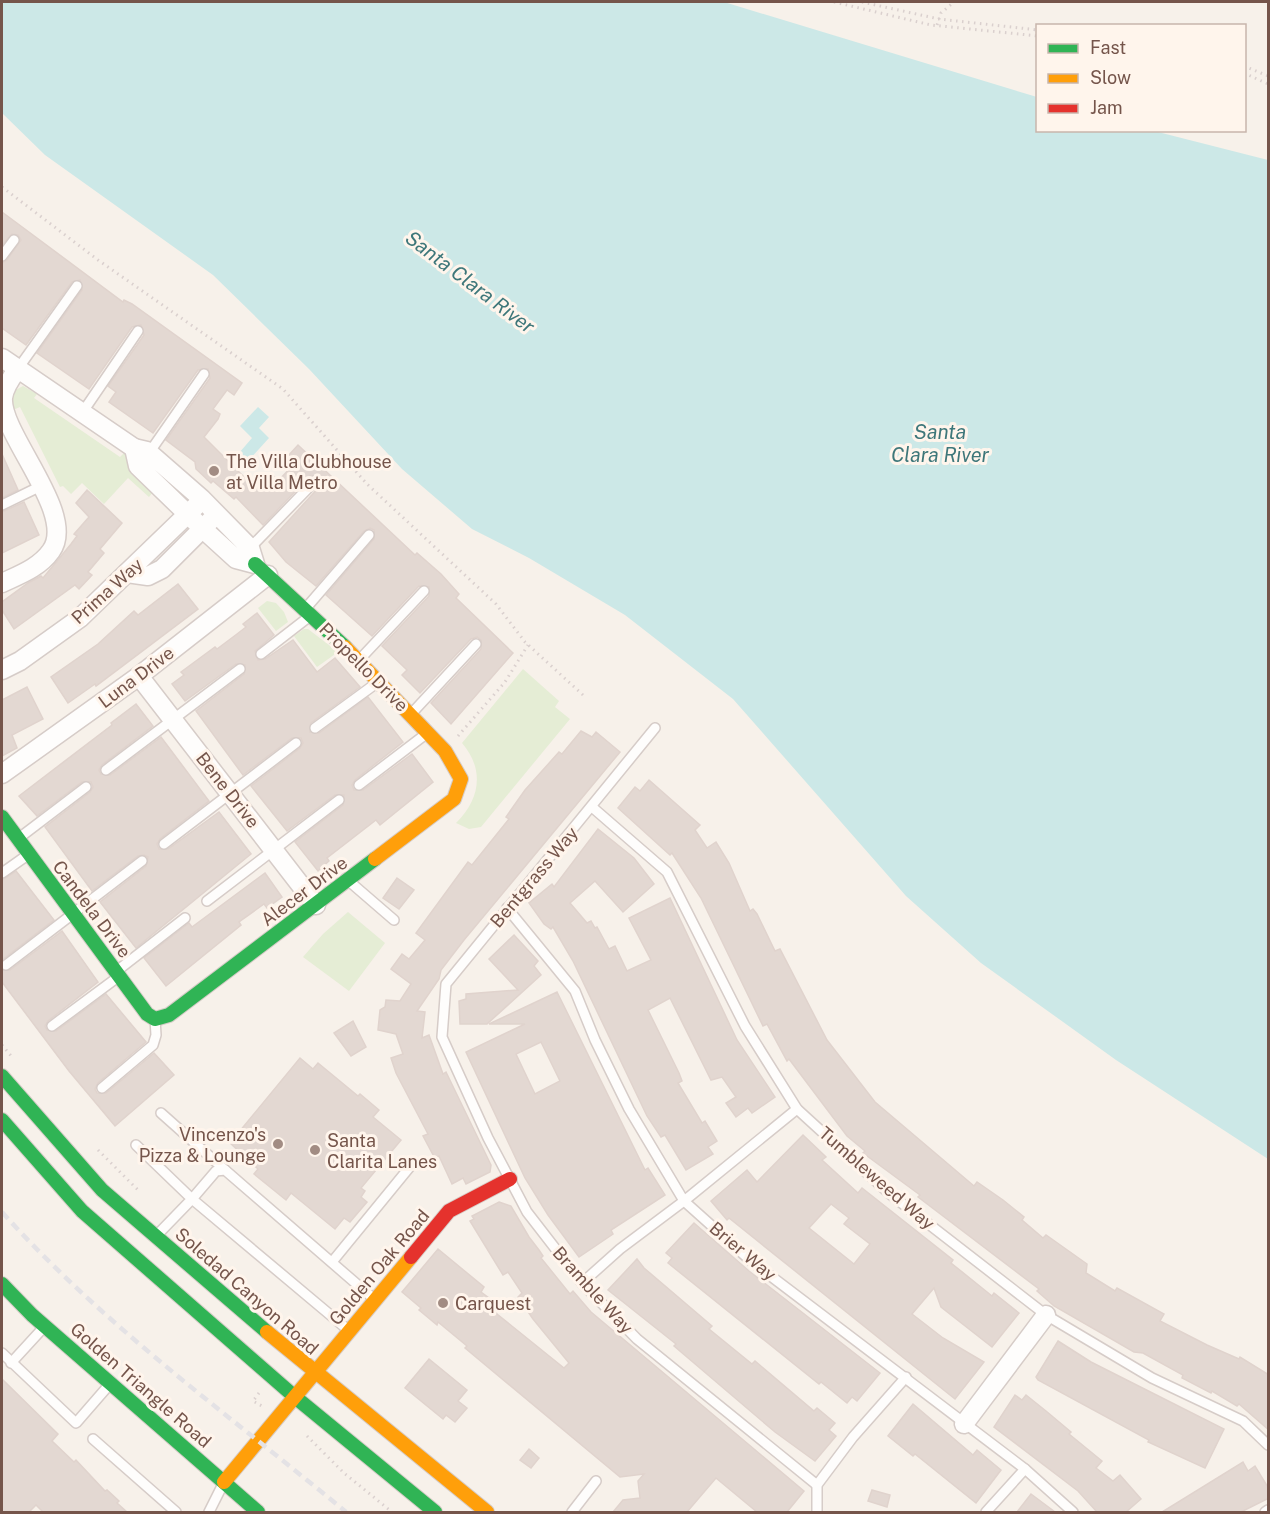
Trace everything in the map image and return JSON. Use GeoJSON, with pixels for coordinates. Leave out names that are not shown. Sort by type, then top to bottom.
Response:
{"type":"FeatureCollection","features":[{"type":"Feature","properties":{"kind":"street","name":"Propello Drive"},"geometry":{"type":"LineString","coordinates":[[2,358],[82,414],[141,451],[202,499],[258,563],[359,660],[428,732],[458,768],[461,779]]}},
{"type":"Feature","properties":{"kind":"street"},"geometry":{"type":"LineString","coordinates":[[2,583],[37,566],[53,549],[56,525],[50,503],[5,423],[2,400],[16,369]]}},
{"type":"Feature","properties":{"kind":"street","name":"Propello Drive"},"geometry":{"type":"LineString","coordinates":[[141,451],[138,466],[203,529],[236,559],[258,563]]}},
{"type":"Feature","properties":{"kind":"street","name":"Prima Way"},"geometry":{"type":"LineString","coordinates":[[2,670],[20,661],[80,618],[202,499]]}},
{"type":"Feature","properties":{"kind":"street"},"geometry":{"type":"LineString","coordinates":[[127,573],[148,576],[162,569],[216,514]]}},
{"type":"Feature","properties":{"kind":"street","name":"Luna Drive"},"geometry":{"type":"LineString","coordinates":[[2,774],[140,676],[258,563]]}},
{"type":"Feature","properties":{"kind":"street","name":"Bene Drive"},"geometry":{"type":"LineString","coordinates":[[140,676],[316,905]]}},
{"type":"Feature","properties":{"kind":"street","name":"Alecer Drive"},"geometry":{"type":"LineString","coordinates":[[155,1019],[169,1015],[454,799],[461,779]]}},
{"type":"Feature","properties":{"kind":"street","name":"Candela Drive"},"geometry":{"type":"LineString","coordinates":[[2,817],[147,1014],[155,1019]]}},
{"type":"Feature","properties":{"kind":"street","name":"Soledad Canyon Road"},"geometry":{"type":"LineString","coordinates":[[2,1076],[102,1190],[315,1373],[487,1512]]}},
{"type":"Feature","properties":{"kind":"street"},"geometry":{"type":"LineString","coordinates":[[2,1120],[82,1211],[295,1397],[435,1512]]}},
{"type":"Feature","properties":{"kind":"street","name":"Golden Oak Road"},"geometry":{"type":"LineString","coordinates":[[224,1482],[449,1211],[510,1179]]}},
{"type":"Feature","properties":{"kind":"street","name":"Golden Triangle Road"},"geometry":{"type":"LineString","coordinates":[[3,1287],[258,1512]]}},
{"type":"Feature","properties":{"kind":"street"},"geometry":{"type":"LineString","coordinates":[[964,1424],[1046,1315]]}},
{"type":"Feature","properties":{"kind":"lane"},"geometry":{"type":"LineString","coordinates":[[2,256],[14,240]]}},
{"type":"Feature","properties":{"kind":"lane"},"geometry":{"type":"LineString","coordinates":[[16,369],[77,286]]}},
{"type":"Feature","properties":{"kind":"lane"},"geometry":{"type":"LineString","coordinates":[[82,414],[138,331]]}},
{"type":"Feature","properties":{"kind":"lane"},"geometry":{"type":"LineString","coordinates":[[141,451],[204,374]]}},
{"type":"Feature","properties":{"kind":"lane"},"geometry":{"type":"LineString","coordinates":[[258,563],[315,481]]}},
{"type":"Feature","properties":{"kind":"lane"},"geometry":{"type":"LineString","coordinates":[[2,505],[41,486]]}},
{"type":"Feature","properties":{"kind":"lane"},"geometry":{"type":"LineString","coordinates":[[261,654],[309,611],[369,535]]}},
{"type":"Feature","properties":{"kind":"lane"},"geometry":{"type":"LineString","coordinates":[[359,660],[424,591]]}},
{"type":"Feature","properties":{"kind":"lane"},"geometry":{"type":"LineString","coordinates":[[411,714],[476,644]]}},
{"type":"Feature","properties":{"kind":"lane"},"geometry":{"type":"LineString","coordinates":[[106,770],[240,669]]}},
{"type":"Feature","properties":{"kind":"lane"},"geometry":{"type":"LineString","coordinates":[[315,728],[380,681]]}},
{"type":"Feature","properties":{"kind":"lane","name":"Bentgrass Way"},"geometry":{"type":"LineString","coordinates":[[442,1038],[446,984],[655,728]]}},
{"type":"Feature","properties":{"kind":"lane"},"geometry":{"type":"LineString","coordinates":[[359,785],[428,732]]}},
{"type":"Feature","properties":{"kind":"lane"},"geometry":{"type":"LineString","coordinates":[[164,844],[296,743]]}},
{"type":"Feature","properties":{"kind":"lane"},"geometry":{"type":"LineString","coordinates":[[17,838],[86,787]]}},
{"type":"Feature","properties":{"kind":"lane"},"geometry":{"type":"LineString","coordinates":[[207,901],[339,800]]}},
{"type":"Feature","properties":{"kind":"lane","name":"Tumbleweed Way"},"geometry":{"type":"LineString","coordinates":[[592,807],[667,872],[745,1026],[797,1109],[890,1194],[1046,1315],[1152,1378],[1244,1421],[1269,1445]]}},
{"type":"Feature","properties":{"kind":"lane"},"geometry":{"type":"LineString","coordinates":[[2,873],[28,854]]}},
{"type":"Feature","properties":{"kind":"lane"},"geometry":{"type":"LineString","coordinates":[[6,965],[142,861]]}},
{"type":"Feature","properties":{"kind":"lane"},"geometry":{"type":"LineString","coordinates":[[348,881],[394,920]]}},
{"type":"Feature","properties":{"kind":"lane","name":"Brier Way"},"geometry":{"type":"LineString","coordinates":[[507,908],[575,991],[595,1040],[628,1108],[684,1201],[751,1261],[1025,1469],[1073,1512]]}},
{"type":"Feature","properties":{"kind":"lane"},"geometry":{"type":"LineString","coordinates":[[52,1026],[185,918]]}},
{"type":"Feature","properties":{"kind":"lane"},"geometry":{"type":"LineString","coordinates":[[102,1088],[153,1045],[156,1035],[155,1019]]}},
{"type":"Feature","properties":{"kind":"lane","name":"Bramble Way"},"geometry":{"type":"LineString","coordinates":[[442,1038],[488,1138],[527,1212],[582,1283],[637,1339],[817,1485]]}},
{"type":"Feature","properties":{"kind":"lane"},"geometry":{"type":"LineString","coordinates":[[582,1283],[620,1249],[684,1201],[797,1109]]}},
{"type":"Feature","properties":{"kind":"lane"},"geometry":{"type":"LineString","coordinates":[[161,1113],[374,1299]]}},
{"type":"Feature","properties":{"kind":"lane"},"geometry":{"type":"LineString","coordinates":[[136,1145],[192,1199],[349,1330]]}},
{"type":"Feature","properties":{"kind":"lane"},"geometry":{"type":"LineString","coordinates":[[332,1262],[413,1163]]}},
{"type":"Feature","properties":{"kind":"lane"},"geometry":{"type":"LineString","coordinates":[[156,1236],[216,1171],[225,1170]]}},
{"type":"Feature","properties":{"kind":"lane"},"geometry":{"type":"LineString","coordinates":[[11,1363],[45,1326]]}},
{"type":"Feature","properties":{"kind":"lane"},"geometry":{"type":"LineString","coordinates":[[2,1353],[76,1423],[111,1383]]}},
{"type":"Feature","properties":{"kind":"lane"},"geometry":{"type":"LineString","coordinates":[[817,1512],[817,1485],[853,1437],[906,1377]]}},
{"type":"Feature","properties":{"kind":"lane"},"geometry":{"type":"LineString","coordinates":[[93,1439],[176,1512]]}},
{"type":"Feature","properties":{"kind":"lane"},"geometry":{"type":"LineString","coordinates":[[986,1512],[1025,1469]]}},
{"type":"Feature","properties":{"kind":"lane"},"geometry":{"type":"LineString","coordinates":[[572,1512],[596,1481]]}},
{"type":"Feature","properties":{"kind":"lane"},"geometry":{"type":"LineString","coordinates":[[209,1512],[224,1482]]}},
{"type":"Feature","properties":{"kind":"lane"},"geometry":{"type":"LineString","coordinates":[[1264,1512],[1269,1510]]}},
{"type":"Feature","properties":{"kind":"path"},"geometry":{"type":"LineString","coordinates":[[834,2],[937,25],[1036,36]]}},
{"type":"Feature","properties":{"kind":"path"},"geometry":{"type":"LineString","coordinates":[[862,2],[939,19],[1036,30]]}},
{"type":"Feature","properties":{"kind":"path"},"geometry":{"type":"LineString","coordinates":[[937,25],[943,10],[954,2]]}},
{"type":"Feature","properties":{"kind":"path"},"geometry":{"type":"LineString","coordinates":[[1246,66],[1269,76]]}},
{"type":"Feature","properties":{"kind":"path"},"geometry":{"type":"LineString","coordinates":[[1246,74],[1269,84]]}},
{"type":"Feature","properties":{"kind":"path"},"geometry":{"type":"LineString","coordinates":[[2,187],[98,260],[283,389],[367,484],[502,610],[528,645],[583,694]]}},
{"type":"Feature","properties":{"kind":"path"},"geometry":{"type":"LineString","coordinates":[[445,751],[505,682],[528,645]]}},
{"type":"Feature","properties":{"kind":"path"},"geometry":{"type":"LineString","coordinates":[[2,1045],[17,1061]]}},
{"type":"Feature","properties":{"kind":"path"},"geometry":{"type":"LineString","coordinates":[[93,1145],[148,1200]]}},
{"type":"Feature","properties":{"kind":"path"},"geometry":{"type":"LineString","coordinates":[[303,1431],[344,1473],[392,1512]]}},
{"type":"Feature","properties":{"kind":"green space"},"geometry":{"type":"Polygon","coordinates":[[[23,386],[37,394],[34,398],[120,457],[124,453],[153,492],[149,497],[128,478],[104,504],[82,483],[71,494],[63,486],[60,487],[20,407],[13,410],[12,392],[23,386]]]}},
{"type":"Feature","properties":{"kind":"green space"},"geometry":{"type":"Polygon","coordinates":[[[267,601],[276,603],[284,612],[288,622],[276,631],[258,608],[267,601]]]}},
{"type":"Feature","properties":{"kind":"green space"},"geometry":{"type":"Polygon","coordinates":[[[308,629],[338,652],[317,667],[294,636],[308,629]]]}},
{"type":"Feature","properties":{"kind":"green space"},"geometry":{"type":"Polygon","coordinates":[[[523,669],[559,701],[555,707],[570,719],[481,827],[469,829],[456,823],[470,804],[477,784],[474,764],[462,743],[523,669]]]}},
{"type":"Feature","properties":{"kind":"green space"},"geometry":{"type":"Polygon","coordinates":[[[348,912],[385,943],[349,991],[303,957],[323,934],[348,912]]]}},
{"type":"Feature","properties":{"kind":"water","name":"Santa Clara River"},"geometry":{"type":"Polygon","coordinates":[[[2,2],[724,2],[1036,97],[1036,132],[1158,132],[1268,160],[1268,1159],[1116,1060],[981,963],[906,896],[733,699],[625,615],[529,558],[472,529],[402,469],[309,369],[213,275],[45,155],[2,113],[2,2]]]}},
{"type":"Feature","properties":{"kind":"water"},"geometry":{"type":"Polygon","coordinates":[[[258,407],[269,417],[259,428],[269,438],[248,461],[239,453],[252,438],[240,426],[258,407]]]}},
{"type":"Feature","properties":{"kind":"building"},"geometry":{"type":"Polygon","coordinates":[[[2,212],[123,302],[124,300],[132,304],[242,383],[234,395],[227,390],[213,409],[220,414],[204,437],[256,489],[272,474],[278,481],[295,463],[288,456],[298,445],[415,555],[417,553],[441,574],[459,594],[456,598],[513,653],[451,724],[431,703],[481,649],[481,640],[477,637],[471,639],[420,693],[402,675],[407,670],[382,646],[429,596],[429,587],[419,586],[372,636],[326,595],[374,539],[374,530],[370,528],[364,531],[316,586],[286,562],[269,542],[320,486],[320,477],[310,476],[263,525],[236,497],[234,499],[213,481],[211,483],[196,469],[195,462],[166,440],[210,378],[208,369],[198,370],[153,433],[109,402],[116,392],[108,386],[144,335],[141,325],[132,327],[89,389],[37,353],[82,290],[80,280],[72,282],[26,345],[2,328],[2,263],[7,260],[21,240],[18,235],[12,234],[2,245],[2,212]]]}},
{"type":"Feature","properties":{"kind":"building"},"geometry":{"type":"Polygon","coordinates":[[[2,454],[18,490],[2,498],[2,454]]]}},
{"type":"Feature","properties":{"kind":"building"},"geometry":{"type":"Polygon","coordinates":[[[87,490],[122,523],[100,549],[104,553],[88,572],[92,575],[79,589],[75,585],[14,629],[2,610],[2,602],[28,583],[41,576],[43,578],[71,544],[77,536],[74,534],[89,517],[76,503],[87,490]]]}},
{"type":"Feature","properties":{"kind":"building"},"geometry":{"type":"Polygon","coordinates":[[[24,502],[39,535],[2,553],[2,512],[24,502]]]}},
{"type":"Feature","properties":{"kind":"building"},"geometry":{"type":"Polygon","coordinates":[[[178,584],[198,609],[96,686],[95,684],[68,703],[51,677],[98,644],[134,611],[138,615],[178,584]]]}},
{"type":"Feature","properties":{"kind":"building"},"geometry":{"type":"Polygon","coordinates":[[[257,613],[274,635],[255,651],[258,660],[265,659],[293,640],[317,672],[335,658],[360,687],[311,723],[310,732],[319,733],[368,697],[403,742],[355,780],[352,785],[354,790],[363,790],[412,754],[433,782],[380,825],[376,820],[327,858],[329,861],[318,871],[295,842],[343,805],[344,795],[335,795],[287,831],[251,786],[300,748],[303,743],[301,738],[292,738],[243,775],[196,711],[244,674],[245,665],[236,664],[185,701],[172,684],[184,675],[181,672],[246,627],[243,624],[257,613]]]}},
{"type":"Feature","properties":{"kind":"building"},"geometry":{"type":"Polygon","coordinates":[[[27,687],[43,719],[12,735],[17,748],[2,756],[2,700],[27,687]]]}},
{"type":"Feature","properties":{"kind":"building"},"geometry":{"type":"Polygon","coordinates":[[[136,704],[153,726],[102,765],[99,770],[101,774],[110,775],[161,737],[209,801],[160,839],[157,844],[159,849],[168,849],[219,812],[251,854],[136,948],[100,902],[146,866],[148,857],[138,856],[92,891],[45,827],[90,792],[93,787],[91,782],[82,782],[37,816],[19,796],[136,704]]]}},
{"type":"Feature","properties":{"kind":"building"},"geometry":{"type":"Polygon","coordinates":[[[581,731],[592,737],[596,732],[620,752],[464,940],[441,970],[439,979],[417,1011],[425,1012],[422,1038],[429,1035],[443,1074],[446,1072],[491,1165],[490,1172],[466,1184],[463,1178],[452,1184],[439,1156],[435,1158],[423,1136],[428,1134],[396,1073],[391,1058],[403,1054],[396,1034],[378,1030],[380,1010],[385,1007],[386,1000],[400,1001],[411,984],[391,969],[402,954],[409,959],[425,940],[416,933],[468,862],[472,865],[509,819],[506,817],[525,790],[559,752],[562,754],[581,731]]]}},
{"type":"Feature","properties":{"kind":"building"},"geometry":{"type":"Polygon","coordinates":[[[649,780],[700,825],[695,830],[707,848],[716,842],[729,863],[750,911],[753,909],[757,914],[775,951],[780,949],[827,1040],[875,1102],[974,1186],[977,1182],[1024,1217],[1022,1220],[1043,1238],[1046,1235],[1087,1264],[1086,1273],[1115,1291],[1117,1288],[1164,1314],[1160,1321],[1207,1345],[1239,1359],[1240,1357],[1269,1375],[1269,1430],[1239,1404],[1237,1406],[1212,1391],[1211,1393],[1182,1378],[1183,1375],[1143,1353],[1134,1352],[1054,1306],[1037,1291],[1039,1289],[863,1153],[865,1151],[847,1136],[789,1059],[787,1061],[767,1024],[763,1026],[701,898],[672,853],[670,855],[618,808],[635,787],[640,791],[649,780]]]}},
{"type":"Feature","properties":{"kind":"building"},"geometry":{"type":"Polygon","coordinates":[[[598,829],[634,858],[654,884],[623,912],[595,881],[570,903],[587,923],[591,921],[595,928],[597,927],[609,949],[615,946],[627,971],[651,960],[629,918],[670,898],[737,1040],[775,1097],[752,1113],[748,1108],[736,1117],[726,1103],[736,1097],[722,1077],[711,1080],[670,998],[648,1010],[679,1073],[682,1081],[678,1083],[702,1123],[705,1121],[717,1141],[708,1147],[713,1154],[686,1170],[665,1135],[661,1137],[647,1116],[573,961],[553,927],[551,929],[544,924],[529,903],[552,884],[554,887],[598,829]]]}},
{"type":"Feature","properties":{"kind":"building"},"geometry":{"type":"Polygon","coordinates":[[[16,871],[54,920],[2,960],[2,880],[16,871]]]}},
{"type":"Feature","properties":{"kind":"building"},"geometry":{"type":"Polygon","coordinates":[[[265,873],[282,897],[267,908],[264,904],[239,922],[241,925],[166,986],[144,958],[189,923],[192,927],[265,873]]]}},
{"type":"Feature","properties":{"kind":"building"},"geometry":{"type":"Polygon","coordinates":[[[397,878],[414,890],[399,909],[383,898],[397,878]]]}},
{"type":"Feature","properties":{"kind":"building"},"geometry":{"type":"Polygon","coordinates":[[[62,931],[98,982],[48,1021],[45,1026],[47,1030],[56,1031],[106,994],[146,1042],[98,1083],[95,1089],[97,1093],[106,1093],[154,1053],[174,1075],[115,1126],[69,1071],[2,982],[2,970],[10,970],[62,931]]]}},
{"type":"Feature","properties":{"kind":"building"},"geometry":{"type":"Polygon","coordinates":[[[514,935],[538,961],[534,966],[541,975],[487,1024],[460,1024],[459,1001],[466,999],[466,994],[518,990],[489,959],[514,935]]]}},
{"type":"Feature","properties":{"kind":"building"},"geometry":{"type":"Polygon","coordinates":[[[557,992],[645,1170],[648,1168],[665,1195],[611,1230],[613,1234],[579,1257],[548,1215],[525,1178],[466,1052],[525,1024],[489,1024],[557,992]],[[541,1042],[516,1054],[535,1094],[560,1081],[541,1042]]]}},
{"type":"Feature","properties":{"kind":"building"},"geometry":{"type":"Polygon","coordinates":[[[353,1021],[366,1047],[351,1056],[334,1033],[353,1021]]]}},
{"type":"Feature","properties":{"kind":"building","name":"Santa Clarita Lanes"},"geometry":{"type":"Polygon","coordinates":[[[300,1058],[313,1069],[318,1063],[358,1096],[360,1094],[379,1110],[373,1117],[401,1140],[361,1188],[365,1191],[361,1197],[367,1202],[350,1222],[344,1218],[335,1229],[291,1193],[286,1200],[254,1174],[258,1169],[230,1143],[300,1058]]]}},
{"type":"Feature","properties":{"kind":"building"},"geometry":{"type":"Polygon","coordinates":[[[803,1135],[826,1157],[822,1160],[858,1193],[862,1188],[953,1260],[951,1263],[992,1296],[994,1293],[1019,1313],[992,1347],[941,1307],[934,1288],[912,1314],[943,1338],[984,1362],[955,1399],[729,1218],[727,1220],[711,1201],[747,1170],[757,1182],[803,1135]],[[831,1204],[809,1228],[854,1264],[870,1244],[844,1224],[849,1218],[831,1204]]]}},
{"type":"Feature","properties":{"kind":"building"},"geometry":{"type":"Polygon","coordinates":[[[499,1202],[511,1206],[543,1256],[541,1258],[570,1294],[573,1291],[591,1312],[804,1491],[787,1512],[757,1512],[716,1478],[687,1512],[613,1512],[623,1500],[640,1498],[638,1481],[644,1474],[620,1477],[465,1348],[467,1346],[419,1310],[421,1308],[402,1292],[438,1249],[484,1287],[481,1292],[489,1298],[497,1314],[564,1368],[569,1363],[533,1319],[518,1297],[522,1293],[508,1272],[503,1275],[470,1221],[474,1219],[472,1216],[499,1202]]]}},
{"type":"Feature","properties":{"kind":"building"},"geometry":{"type":"Polygon","coordinates":[[[694,1223],[749,1271],[880,1373],[857,1401],[852,1397],[847,1403],[821,1382],[819,1384],[668,1263],[672,1258],[666,1253],[694,1223]]]}},
{"type":"Feature","properties":{"kind":"building"},"geometry":{"type":"Polygon","coordinates":[[[637,1259],[644,1268],[712,1326],[709,1329],[752,1364],[755,1361],[814,1411],[817,1408],[835,1423],[829,1430],[836,1436],[815,1461],[775,1432],[674,1346],[676,1344],[608,1290],[637,1259]]]}},
{"type":"Feature","properties":{"kind":"building"},"geometry":{"type":"Polygon","coordinates":[[[1058,1341],[1091,1362],[1224,1429],[1205,1468],[1148,1442],[1149,1440],[1038,1380],[1036,1377],[1058,1341]]]}},
{"type":"Feature","properties":{"kind":"building"},"geometry":{"type":"Polygon","coordinates":[[[429,1359],[467,1390],[458,1401],[467,1408],[455,1422],[446,1415],[443,1419],[405,1388],[429,1359]]]}},
{"type":"Feature","properties":{"kind":"building"},"geometry":{"type":"Polygon","coordinates":[[[2,1379],[58,1434],[52,1441],[74,1462],[76,1460],[105,1491],[107,1490],[119,1501],[117,1503],[127,1512],[43,1512],[36,1505],[29,1512],[2,1512],[2,1379]]]}},
{"type":"Feature","properties":{"kind":"building"},"geometry":{"type":"Polygon","coordinates":[[[1015,1395],[1022,1400],[1026,1395],[1046,1411],[1071,1432],[1069,1434],[1102,1461],[1096,1468],[1113,1481],[1120,1475],[1141,1499],[1126,1512],[1097,1512],[1078,1491],[994,1427],[1015,1395]]]}},
{"type":"Feature","properties":{"kind":"building"},"geometry":{"type":"Polygon","coordinates":[[[913,1404],[973,1455],[977,1450],[1001,1470],[976,1503],[915,1454],[913,1456],[888,1436],[913,1404]]]}},
{"type":"Feature","properties":{"kind":"building"},"geometry":{"type":"Polygon","coordinates":[[[529,1449],[539,1458],[531,1468],[520,1460],[529,1449]]]}},
{"type":"Feature","properties":{"kind":"building"},"geometry":{"type":"Polygon","coordinates":[[[1243,1462],[1248,1471],[1255,1466],[1269,1489],[1269,1498],[1241,1512],[1162,1512],[1243,1462]]]}},
{"type":"Feature","properties":{"kind":"building"},"geometry":{"type":"Polygon","coordinates":[[[872,1490],[890,1495],[887,1507],[868,1501],[872,1490]]]}},
{"type":"Feature","properties":{"kind":"building"},"geometry":{"type":"Polygon","coordinates":[[[1031,1494],[1055,1512],[1017,1512],[1031,1494]]]}},
{"type":"Feature","properties":{"kind":"railway"},"geometry":{"type":"LineString","coordinates":[[2,1212],[41,1254],[125,1331],[346,1512]]}},
{"type":"Feature","properties":{"kind":"traffic: fast"},"geometry":{"type":"LineString","coordinates":[[255,564],[345,647]]}},
{"type":"Feature","properties":{"kind":"traffic: fast"},"geometry":{"type":"LineString","coordinates":[[2,817],[147,1014],[155,1019],[169,1015],[375,859]]}},
{"type":"Feature","properties":{"kind":"traffic: fast"},"geometry":{"type":"LineString","coordinates":[[2,1076],[102,1190],[267,1332]]}},
{"type":"Feature","properties":{"kind":"traffic: fast"},"geometry":{"type":"LineString","coordinates":[[2,1120],[82,1211],[295,1397],[435,1512]]}},
{"type":"Feature","properties":{"kind":"traffic: fast"},"geometry":{"type":"LineString","coordinates":[[2,1284],[32,1315],[258,1512]]}},
{"type":"Feature","properties":{"kind":"traffic: slow"},"geometry":{"type":"LineString","coordinates":[[345,647],[445,751],[461,779],[454,799],[375,859]]}},
{"type":"Feature","properties":{"kind":"traffic: slow"},"geometry":{"type":"LineString","coordinates":[[224,1482],[411,1257]]}},
{"type":"Feature","properties":{"kind":"traffic: slow"},"geometry":{"type":"LineString","coordinates":[[267,1332],[487,1512]]}},
{"type":"Feature","properties":{"kind":"traffic: jam"},"geometry":{"type":"LineString","coordinates":[[411,1257],[449,1211],[510,1179]]}},
{"type":"Feature","properties":{"kind":"place","name":"The Villa Clubhouse at Villa Metro"},"geometry":{"type":"Point","coordinates":[214,471]}},
{"type":"Feature","properties":{"kind":"place","name":"Vincenzo's Pizza & Lounge"},"geometry":{"type":"Point","coordinates":[278,1144]}},
{"type":"Feature","properties":{"kind":"place","name":"Santa Clarita Lanes"},"geometry":{"type":"Point","coordinates":[315,1150]}},
{"type":"Feature","properties":{"kind":"place","name":"Carquest"},"geometry":{"type":"Point","coordinates":[443,1303]}}]}
